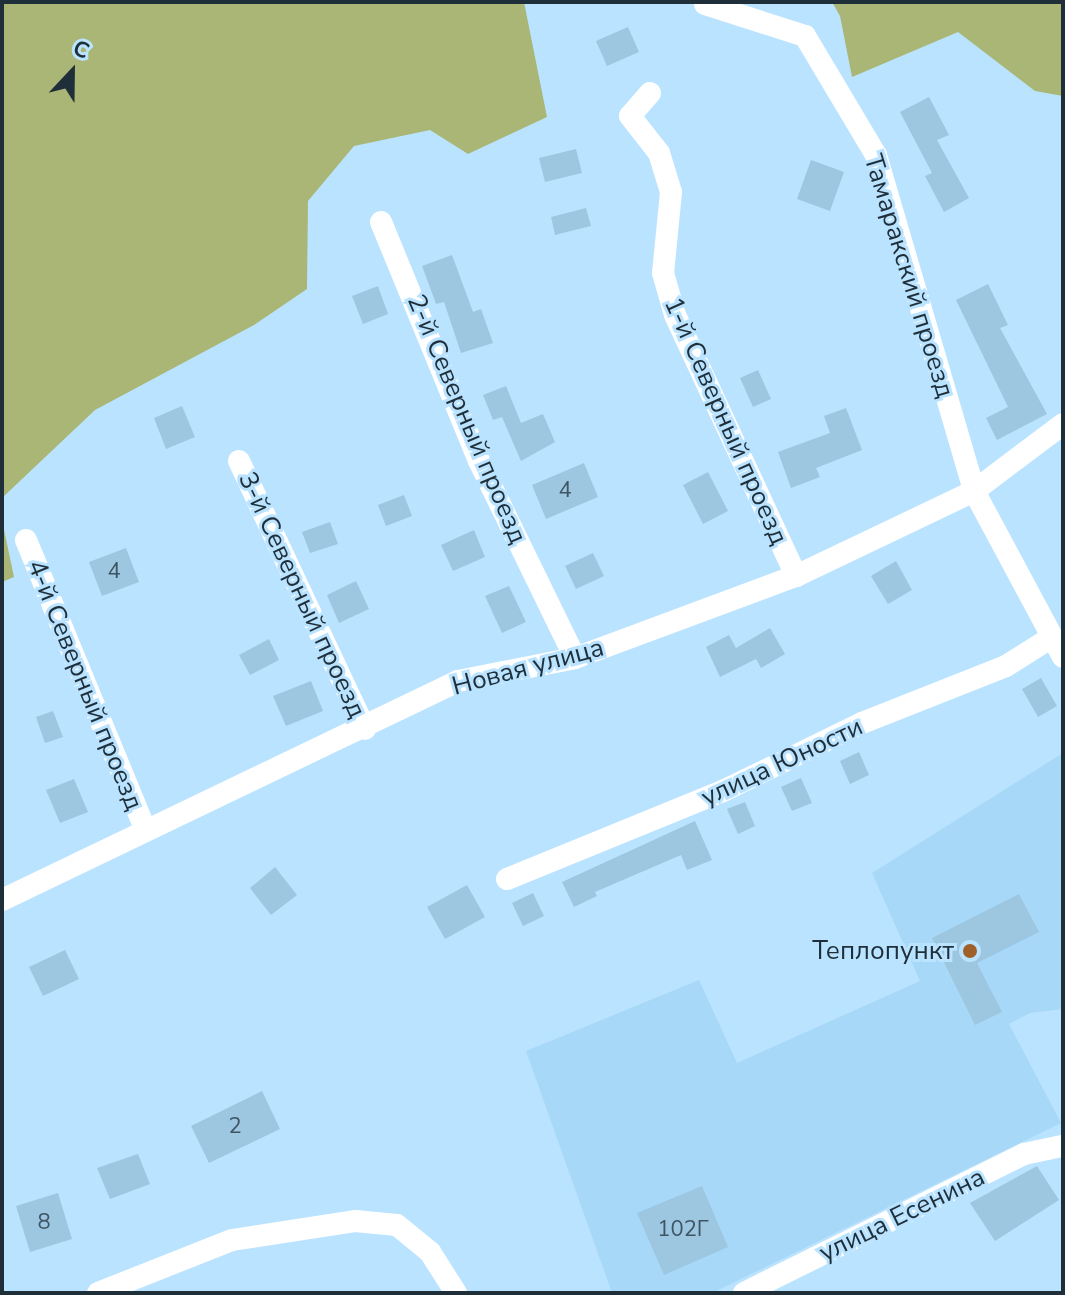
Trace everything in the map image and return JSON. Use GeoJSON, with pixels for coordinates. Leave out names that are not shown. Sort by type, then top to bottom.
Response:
{"type":"FeatureCollection","features":[{"type":"Feature","properties":{"kind":"street","name":"Тамаракский проезд"},"geometry":{"type":"LineString","coordinates":[[705,4],[805,36],[876,155],[974,491],[1063,657]]}},
{"type":"Feature","properties":{"kind":"street","name":"1-й Северный проезд"},"geometry":{"type":"LineString","coordinates":[[650,93],[630,116],[659,153],[671,192],[663,273],[675,315],[796,576]]}},
{"type":"Feature","properties":{"kind":"street","name":"2-й Северный проезд"},"geometry":{"type":"LineString","coordinates":[[381,222],[479,461],[575,658]]}},
{"type":"Feature","properties":{"kind":"street","name":"Новая улица"},"geometry":{"type":"LineString","coordinates":[[2,900],[145,829],[365,729],[458,681],[575,658],[796,576],[974,491],[1063,424]]}},
{"type":"Feature","properties":{"kind":"street","name":"3-й Северный проезд"},"geometry":{"type":"LineString","coordinates":[[239,461],[365,729]]}},
{"type":"Feature","properties":{"kind":"street","name":"4-й Северный проезд"},"geometry":{"type":"LineString","coordinates":[[26,540],[145,829]]}},
{"type":"Feature","properties":{"kind":"street","name":"улица Юности"},"geometry":{"type":"LineString","coordinates":[[507,879],[723,791],[862,723],[1006,666],[1052,637]]}},
{"type":"Feature","properties":{"kind":"street","name":"улица Есенина"},"geometry":{"type":"LineString","coordinates":[[744,1293],[1024,1154],[1063,1146]]}},
{"type":"Feature","properties":{"kind":"street"},"geometry":{"type":"LineString","coordinates":[[98,1293],[232,1240],[355,1221],[397,1225],[430,1252],[456,1293]]}},
{"type":"Feature","properties":{"kind":"shaded area"},"geometry":{"type":"Polygon","coordinates":[[[1063,753],[1063,1009],[1030,1013],[1009,1024],[1061,1123],[712,1293],[612,1293],[526,1051],[699,980],[737,1063],[920,981],[872,873],[1063,753]]]}},
{"type":"Feature","properties":{"kind":"green space"},"geometry":{"type":"Polygon","coordinates":[[[2,2],[524,2],[547,117],[468,154],[430,130],[354,146],[308,201],[307,289],[254,325],[95,410],[2,498],[2,2]]]}},
{"type":"Feature","properties":{"kind":"green space"},"geometry":{"type":"Polygon","coordinates":[[[832,2],[1063,2],[1063,96],[1035,91],[958,32],[852,77],[840,16],[832,2]]]}},
{"type":"Feature","properties":{"kind":"green space"},"geometry":{"type":"Polygon","coordinates":[[[2,520],[14,577],[2,582],[2,520]]]}},
{"type":"Feature","properties":{"kind":"building"},"geometry":{"type":"Polygon","coordinates":[[[628,27],[639,52],[607,66],[596,41],[628,27]]]}},
{"type":"Feature","properties":{"kind":"building"},"geometry":{"type":"Polygon","coordinates":[[[929,97],[949,135],[937,140],[969,198],[944,212],[925,176],[932,173],[900,112],[929,97]]]}},
{"type":"Feature","properties":{"kind":"building"},"geometry":{"type":"Polygon","coordinates":[[[576,149],[582,173],[545,182],[539,158],[576,149]]]}},
{"type":"Feature","properties":{"kind":"building"},"geometry":{"type":"Polygon","coordinates":[[[811,160],[844,172],[830,211],[797,199],[811,160]]]}},
{"type":"Feature","properties":{"kind":"building"},"geometry":{"type":"Polygon","coordinates":[[[586,208],[591,226],[555,235],[551,217],[586,208]]]}},
{"type":"Feature","properties":{"kind":"building"},"geometry":{"type":"Polygon","coordinates":[[[452,255],[473,312],[481,309],[493,343],[461,353],[444,302],[436,304],[422,266],[452,255]]]}},
{"type":"Feature","properties":{"kind":"building"},"geometry":{"type":"Polygon","coordinates":[[[988,284],[1008,325],[1000,328],[1047,414],[997,440],[986,418],[1008,407],[956,300],[988,284]]]}},
{"type":"Feature","properties":{"kind":"building"},"geometry":{"type":"Polygon","coordinates":[[[378,286],[388,314],[363,324],[352,296],[378,286]]]}},
{"type":"Feature","properties":{"kind":"building"},"geometry":{"type":"Polygon","coordinates":[[[758,370],[771,399],[753,407],[740,378],[758,370]]]}},
{"type":"Feature","properties":{"kind":"building"},"geometry":{"type":"Polygon","coordinates":[[[506,386],[521,423],[543,414],[555,442],[521,461],[502,417],[493,420],[483,395],[506,386]]]}},
{"type":"Feature","properties":{"kind":"building"},"geometry":{"type":"Polygon","coordinates":[[[182,406],[195,437],[166,449],[154,418],[182,406]]]}},
{"type":"Feature","properties":{"kind":"building"},"geometry":{"type":"Polygon","coordinates":[[[846,408],[862,450],[816,468],[820,477],[791,488],[778,452],[830,433],[824,416],[846,408]]]}},
{"type":"Feature","properties":{"kind":"building"},"geometry":{"type":"Polygon","coordinates":[[[584,463],[598,497],[546,519],[532,485],[584,463]]]}},
{"type":"Feature","properties":{"kind":"building"},"geometry":{"type":"Polygon","coordinates":[[[708,472],[728,511],[703,524],[683,485],[708,472]]]}},
{"type":"Feature","properties":{"kind":"building"},"geometry":{"type":"Polygon","coordinates":[[[404,495],[412,516],[386,526],[378,505],[404,495]]]}},
{"type":"Feature","properties":{"kind":"building"},"geometry":{"type":"Polygon","coordinates":[[[330,522],[338,544],[310,553],[302,532],[330,522]]]}},
{"type":"Feature","properties":{"kind":"building"},"geometry":{"type":"Polygon","coordinates":[[[474,530],[485,557],[453,571],[441,545],[474,530]]]}},
{"type":"Feature","properties":{"kind":"building"},"geometry":{"type":"Polygon","coordinates":[[[126,548],[139,582],[102,596],[89,562],[126,548]]]}},
{"type":"Feature","properties":{"kind":"building"},"geometry":{"type":"Polygon","coordinates":[[[593,553],[604,576],[576,589],[565,566],[593,553]]]}},
{"type":"Feature","properties":{"kind":"building"},"geometry":{"type":"Polygon","coordinates":[[[896,561],[912,590],[888,604],[871,576],[896,561]]]}},
{"type":"Feature","properties":{"kind":"building"},"geometry":{"type":"Polygon","coordinates":[[[356,581],[369,609],[339,623],[327,595],[356,581]]]}},
{"type":"Feature","properties":{"kind":"building"},"geometry":{"type":"Polygon","coordinates":[[[509,586],[526,622],[502,633],[485,596],[509,586]]]}},
{"type":"Feature","properties":{"kind":"building"},"geometry":{"type":"Polygon","coordinates":[[[770,628],[785,654],[761,668],[756,659],[720,677],[706,647],[729,635],[736,648],[770,628]]]}},
{"type":"Feature","properties":{"kind":"building"},"geometry":{"type":"Polygon","coordinates":[[[269,639],[279,660],[250,675],[239,655],[269,639]]]}},
{"type":"Feature","properties":{"kind":"building"},"geometry":{"type":"Polygon","coordinates":[[[1041,678],[1057,706],[1038,717],[1022,689],[1041,678]]]}},
{"type":"Feature","properties":{"kind":"building"},"geometry":{"type":"Polygon","coordinates":[[[311,681],[323,711],[286,726],[273,696],[311,681]]]}},
{"type":"Feature","properties":{"kind":"building"},"geometry":{"type":"Polygon","coordinates":[[[53,711],[63,737],[45,743],[36,717],[53,711]]]}},
{"type":"Feature","properties":{"kind":"building"},"geometry":{"type":"Polygon","coordinates":[[[859,752],[869,775],[850,784],[840,761],[859,752]]]}},
{"type":"Feature","properties":{"kind":"building"},"geometry":{"type":"Polygon","coordinates":[[[801,778],[812,803],[792,811],[781,787],[801,778]]]}},
{"type":"Feature","properties":{"kind":"building"},"geometry":{"type":"Polygon","coordinates":[[[74,779],[88,812],[60,823],[46,790],[74,779]]]}},
{"type":"Feature","properties":{"kind":"building"},"geometry":{"type":"Polygon","coordinates":[[[745,802],[755,826],[738,834],[727,809],[745,802]]]}},
{"type":"Feature","properties":{"kind":"building"},"geometry":{"type":"Polygon","coordinates":[[[695,821],[712,860],[687,870],[681,855],[595,892],[597,896],[574,907],[562,882],[695,821]]]}},
{"type":"Feature","properties":{"kind":"building"},"geometry":{"type":"Polygon","coordinates":[[[275,867],[297,895],[271,915],[250,888],[275,867]]]}},
{"type":"Feature","properties":{"kind":"building"},"geometry":{"type":"Polygon","coordinates":[[[467,885],[485,917],[445,939],[427,907],[467,885]]]}},
{"type":"Feature","properties":{"kind":"building"},"geometry":{"type":"Polygon","coordinates":[[[533,893],[544,916],[523,926],[512,903],[533,893]]]}},
{"type":"Feature","properties":{"kind":"building","name":"Теплопункт"},"geometry":{"type":"Polygon","coordinates":[[[1019,894],[1039,932],[977,963],[1002,1012],[975,1025],[932,938],[1019,894]]]}},
{"type":"Feature","properties":{"kind":"building"},"geometry":{"type":"Polygon","coordinates":[[[65,950],[79,979],[43,996],[29,967],[65,950]]]}},
{"type":"Feature","properties":{"kind":"building"},"geometry":{"type":"Polygon","coordinates":[[[262,1091],[280,1129],[209,1163],[191,1126],[262,1091]]]}},
{"type":"Feature","properties":{"kind":"building"},"geometry":{"type":"Polygon","coordinates":[[[138,1154],[150,1184],[110,1199],[97,1168],[138,1154]]]}},
{"type":"Feature","properties":{"kind":"building"},"geometry":{"type":"Polygon","coordinates":[[[1037,1166],[1059,1200],[995,1241],[970,1203],[1037,1166]]]}},
{"type":"Feature","properties":{"kind":"building"},"geometry":{"type":"Polygon","coordinates":[[[702,1186],[728,1247],[664,1275],[637,1213],[702,1186]]]}},
{"type":"Feature","properties":{"kind":"building"},"geometry":{"type":"Polygon","coordinates":[[[58,1193],[72,1239],[30,1252],[16,1206],[58,1193]]]}},
{"type":"Feature","properties":{"kind":"place","name":"Теплопункт"},"geometry":{"type":"Point","coordinates":[970,951]}}]}
